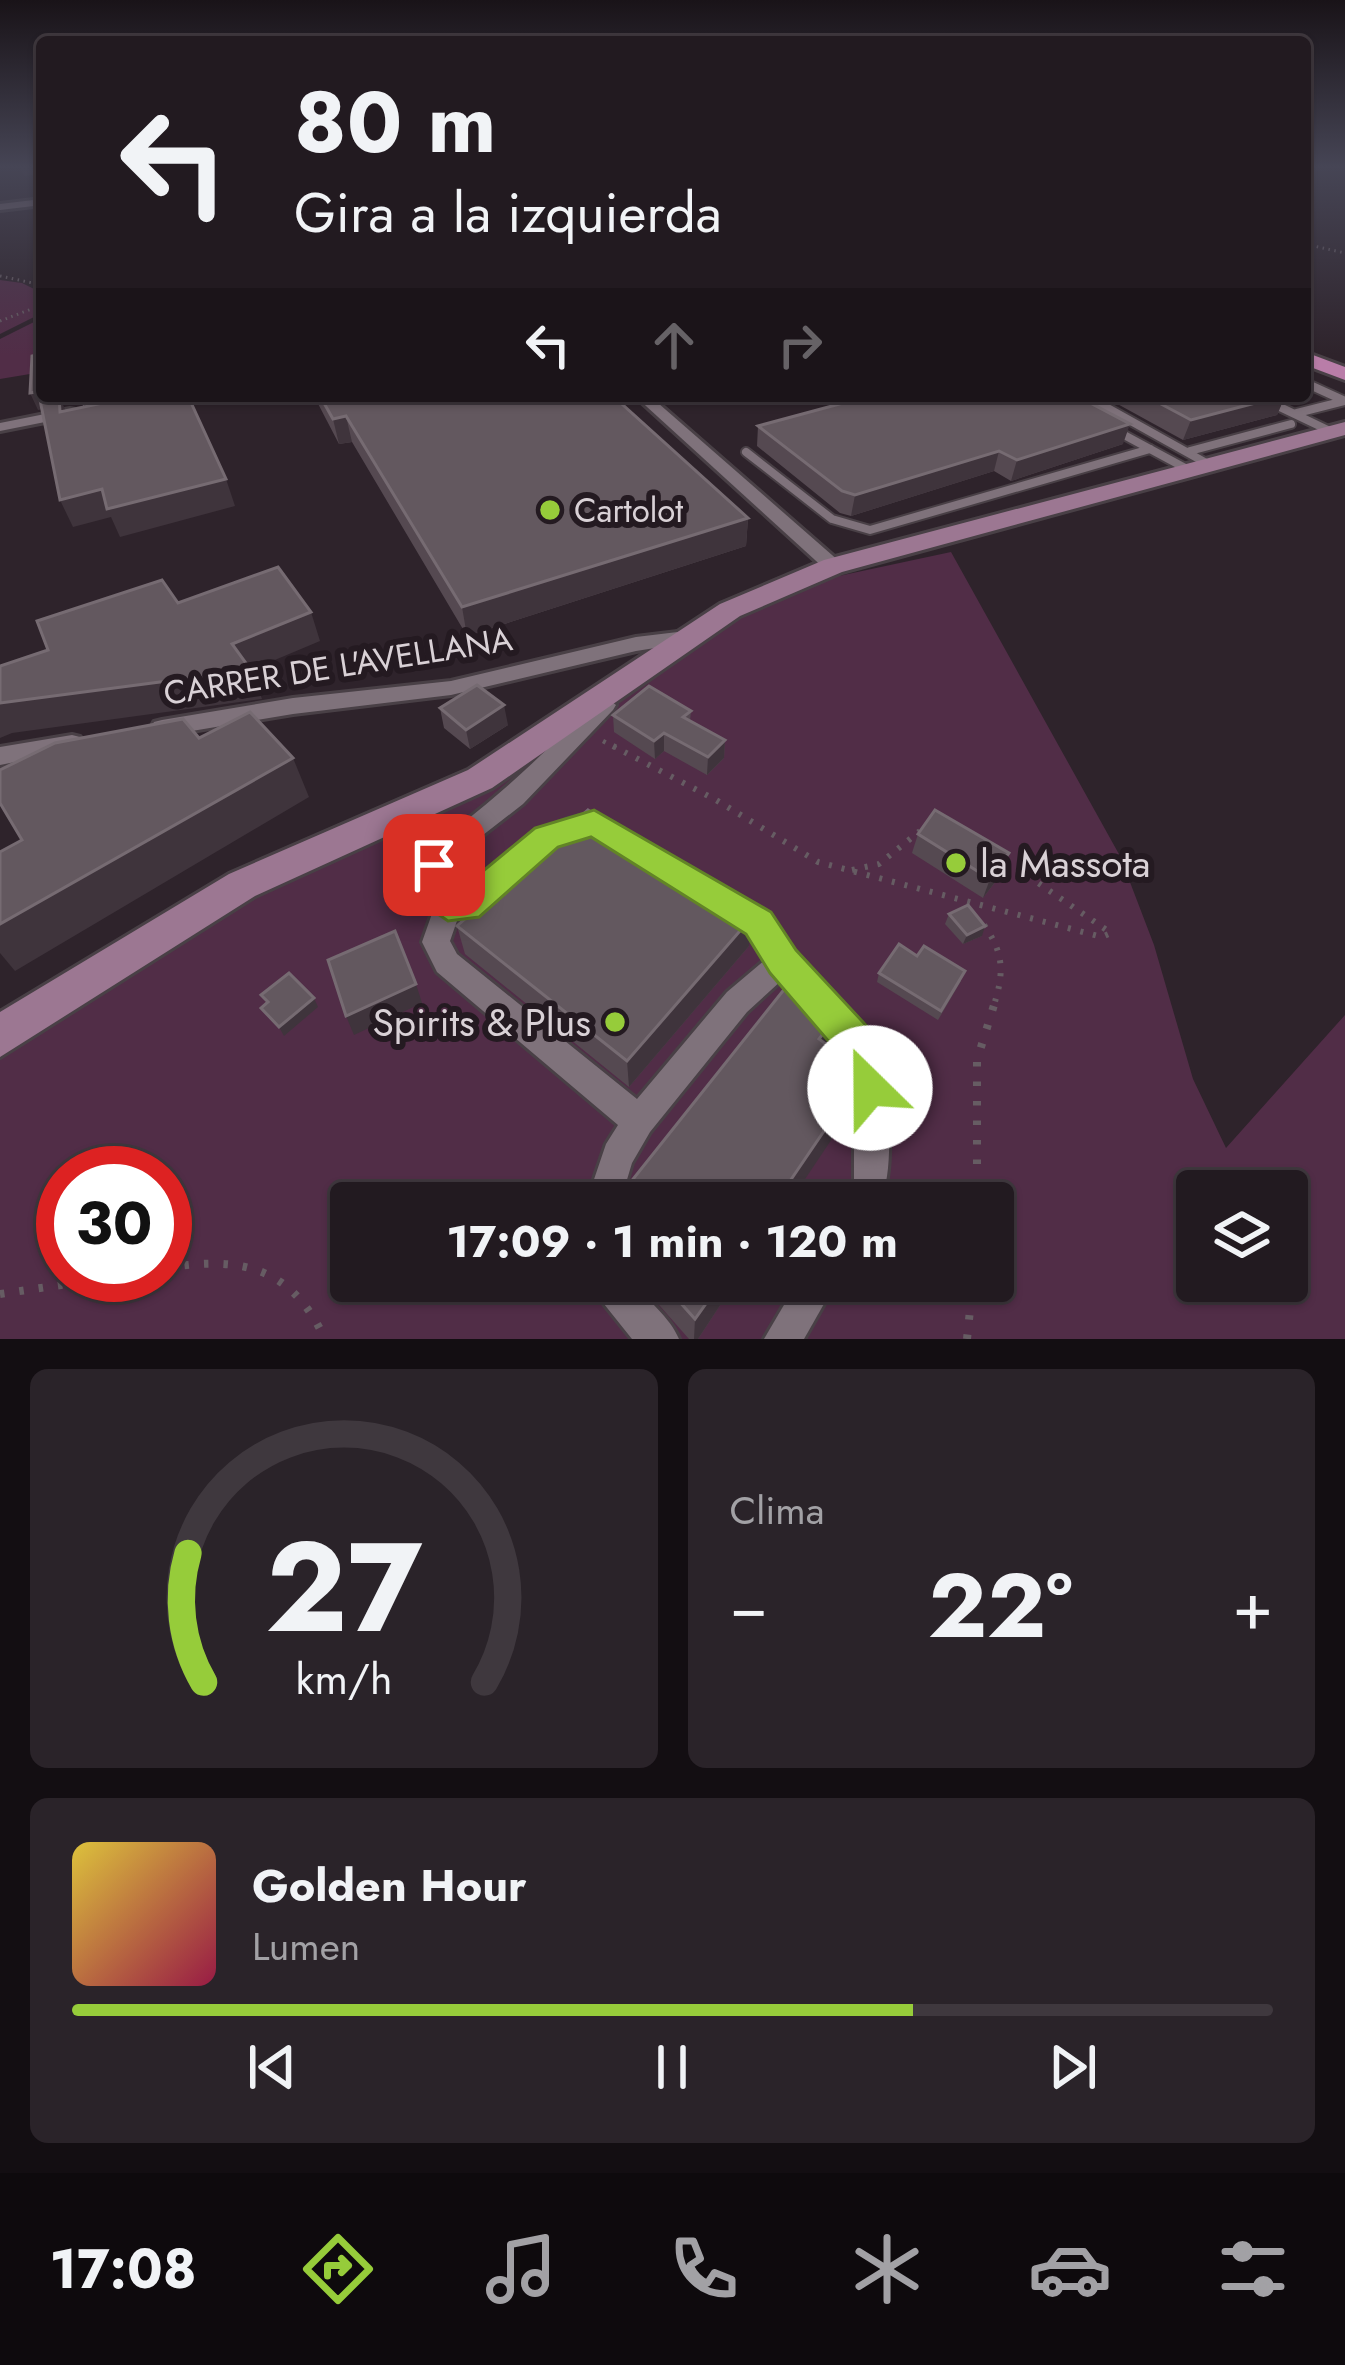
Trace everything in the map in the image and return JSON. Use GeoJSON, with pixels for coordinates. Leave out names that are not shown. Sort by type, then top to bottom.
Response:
{"type":"FeatureCollection","features":[{"type":"Feature","properties":{"kind":"main road"},"geometry":{"type":"LineString","coordinates":[[1311,360],[1345,374]]}},
{"type":"Feature","properties":{"kind":"street"},"geometry":{"type":"LineString","coordinates":[[649,402],[833,566]]}},
{"type":"Feature","properties":{"kind":"street"},"geometry":{"type":"LineString","coordinates":[[0,427],[89,409]]}},
{"type":"Feature","properties":{"kind":"street"},"geometry":{"type":"LineString","coordinates":[[0,1036],[121,956],[242,885],[480,779],[730,610],[833,566],[1195,462],[1338,430]]}},
{"type":"Feature","properties":{"kind":"street","name":"CARRER DE L'AVELLANA"},"geometry":{"type":"LineString","coordinates":[[139,732],[293,706],[451,688],[636,644],[686,637]]}},
{"type":"Feature","properties":{"kind":"street"},"geometry":{"type":"LineString","coordinates":[[448,906],[438,894],[434,865],[447,849],[514,797],[638,670]]}},
{"type":"Feature","properties":{"kind":"street"},"geometry":{"type":"LineString","coordinates":[[0,756],[95,739]]}},
{"type":"Feature","properties":{"kind":"street"},"geometry":{"type":"LineString","coordinates":[[448,906],[466,906],[487,893],[547,838],[594,823],[614,833]]}},
{"type":"Feature","properties":{"kind":"street"},"geometry":{"type":"LineString","coordinates":[[704,890],[758,923],[783,962],[861,1049],[870,1088],[871,1182]]}},
{"type":"Feature","properties":{"kind":"street"},"geometry":{"type":"LineString","coordinates":[[448,906],[436,942],[447,963],[639,1121]]}},
{"type":"Feature","properties":{"kind":"street"},"geometry":{"type":"LineString","coordinates":[[609,1182],[639,1121],[737,1002],[783,962]]}},
{"type":"Feature","properties":{"kind":"street"},"geometry":{"type":"LineString","coordinates":[[625,1302],[660,1339]]}},
{"type":"Feature","properties":{"kind":"street"},"geometry":{"type":"LineString","coordinates":[[783,1339],[806,1302]]}},
{"type":"Feature","properties":{"kind":"lane"},"geometry":{"type":"LineString","coordinates":[[1297,413],[1345,401],[1311,385]]}},
{"type":"Feature","properties":{"kind":"lane"},"geometry":{"type":"LineString","coordinates":[[1096,402],[1195,462]]}},
{"type":"Feature","properties":{"kind":"lane"},"geometry":{"type":"LineString","coordinates":[[1271,402],[1338,430]]}},
{"type":"Feature","properties":{"kind":"lane"},"geometry":{"type":"LineString","coordinates":[[1111,428],[1150,449],[1195,462],[1291,424]]}},
{"type":"Feature","properties":{"kind":"lane"},"geometry":{"type":"LineString","coordinates":[[746,452],[832,519],[870,530],[1150,449]]}},
{"type":"Feature","properties":{"kind":"path"},"geometry":{"type":"LineString","coordinates":[[1311,245],[1345,253]]}},
{"type":"Feature","properties":{"kind":"path"},"geometry":{"type":"LineString","coordinates":[[0,276],[36,284]]}},
{"type":"Feature","properties":{"kind":"path"},"geometry":{"type":"LineString","coordinates":[[0,321],[36,307]]}},
{"type":"Feature","properties":{"kind":"path"},"geometry":{"type":"LineString","coordinates":[[580,729],[716,800],[818,862],[1102,937],[1111,933],[1005,861]]}},
{"type":"Feature","properties":{"kind":"path"},"geometry":{"type":"LineString","coordinates":[[852,870],[879,865],[932,823]]}},
{"type":"Feature","properties":{"kind":"path"},"geometry":{"type":"LineString","coordinates":[[959,899],[994,938],[1002,958],[1003,977],[977,1060],[977,1182]]}},
{"type":"Feature","properties":{"kind":"path"},"geometry":{"type":"LineString","coordinates":[[192,1263],[209,1260],[265,1274],[298,1292],[320,1329]]}},
{"type":"Feature","properties":{"kind":"path"},"geometry":{"type":"LineString","coordinates":[[0,1294],[36,1289]]}},
{"type":"Feature","properties":{"kind":"path"},"geometry":{"type":"LineString","coordinates":[[968,1339],[971,1302]]}},
{"type":"Feature","properties":{"kind":"shaded area"},"geometry":{"type":"Polygon","coordinates":[[[0,280],[36,290],[36,316],[0,334],[0,280]]]}},
{"type":"Feature","properties":{"kind":"shaded area"},"geometry":{"type":"Polygon","coordinates":[[[36,321],[36,373],[0,379],[0,339],[36,321]]]}},
{"type":"Feature","properties":{"kind":"shaded area"},"geometry":{"type":"Polygon","coordinates":[[[951,552],[1120,856],[1154,945],[1193,1079],[1226,1148],[1345,1015],[1345,1339],[0,1339],[0,1027],[442,794],[631,665],[806,583],[951,552]]]}},
{"type":"Feature","properties":{"kind":"building"},"geometry":{"type":"Polygon","coordinates":[[[36,355],[36,392],[30,393],[32,356],[36,355]]]}},
{"type":"Feature","properties":{"kind":"building"},"geometry":{"type":"Polygon","coordinates":[[[40,402],[59,402],[60,412],[108,402],[191,402],[226,479],[107,509],[102,489],[60,500],[40,402]]]}},
{"type":"Feature","properties":{"kind":"building","name":"Cartolot"},"geometry":{"type":"Polygon","coordinates":[[[323,402],[620,402],[748,518],[462,607],[346,416],[333,419],[323,402]]]}},
{"type":"Feature","properties":{"kind":"building"},"geometry":{"type":"Polygon","coordinates":[[[847,402],[1088,402],[1130,424],[1017,460],[999,451],[855,495],[842,491],[758,426],[847,402]]]}},
{"type":"Feature","properties":{"kind":"building"},"geometry":{"type":"Polygon","coordinates":[[[1157,402],[1259,402],[1191,420],[1157,402]]]}},
{"type":"Feature","properties":{"kind":"building"},"geometry":{"type":"Polygon","coordinates":[[[278,567],[311,612],[232,644],[251,670],[0,703],[0,666],[48,650],[37,621],[162,580],[178,603],[278,567]]]}},
{"type":"Feature","properties":{"kind":"building"},"geometry":{"type":"Polygon","coordinates":[[[477,685],[504,705],[466,730],[440,708],[477,685]]]}},
{"type":"Feature","properties":{"kind":"building"},"geometry":{"type":"Polygon","coordinates":[[[649,686],[691,711],[683,717],[725,740],[708,757],[664,733],[654,741],[613,715],[649,686]]]}},
{"type":"Feature","properties":{"kind":"building"},"geometry":{"type":"Polygon","coordinates":[[[250,712],[293,758],[0,924],[0,852],[22,840],[0,803],[0,770],[55,743],[183,719],[199,738],[250,712]]]}},
{"type":"Feature","properties":{"kind":"building","name":"Spirits & Plus"},"geometry":{"type":"Polygon","coordinates":[[[588,810],[752,917],[627,1061],[457,926],[588,810]]]}},
{"type":"Feature","properties":{"kind":"building"},"geometry":{"type":"Polygon","coordinates":[[[935,810],[1009,853],[990,879],[918,834],[935,810]]]}},
{"type":"Feature","properties":{"kind":"building"},"geometry":{"type":"Polygon","coordinates":[[[968,905],[985,926],[967,935],[949,914],[968,905]]]}},
{"type":"Feature","properties":{"kind":"building"},"geometry":{"type":"Polygon","coordinates":[[[395,931],[416,984],[346,1016],[328,960],[395,931]]]}},
{"type":"Feature","properties":{"kind":"building"},"geometry":{"type":"Polygon","coordinates":[[[899,944],[917,956],[924,946],[965,971],[941,1011],[879,973],[899,944]]]}},
{"type":"Feature","properties":{"kind":"building"},"geometry":{"type":"Polygon","coordinates":[[[798,972],[841,1010],[819,1039],[859,1069],[860,1078],[789,1182],[631,1182],[798,972]]]}},
{"type":"Feature","properties":{"kind":"building"},"geometry":{"type":"Polygon","coordinates":[[[289,973],[314,998],[279,1027],[261,1008],[268,1002],[261,995],[289,973]]]}},
{"type":"Feature","properties":{"kind":"building"},"geometry":{"type":"Polygon","coordinates":[[[680,1302],[707,1302],[695,1319],[680,1302]]]}},
{"type":"Feature","properties":{"kind":"place","name":"Cartolot"},"geometry":{"type":"Point","coordinates":[550,510]}},
{"type":"Feature","properties":{"kind":"place","name":"la Massota"},"geometry":{"type":"Point","coordinates":[956,863]}},
{"type":"Feature","properties":{"kind":"place","name":"Spirits & Plus"},"geometry":{"type":"Point","coordinates":[615,1022]}},
{"type":"Feature","properties":{"kind":"route"},"geometry":{"type":"LineString","coordinates":[[434,865],[438,894],[448,906],[466,906],[547,838],[594,823],[614,833],[758,923],[773,950],[861,1049],[870,1088]]}}]}
